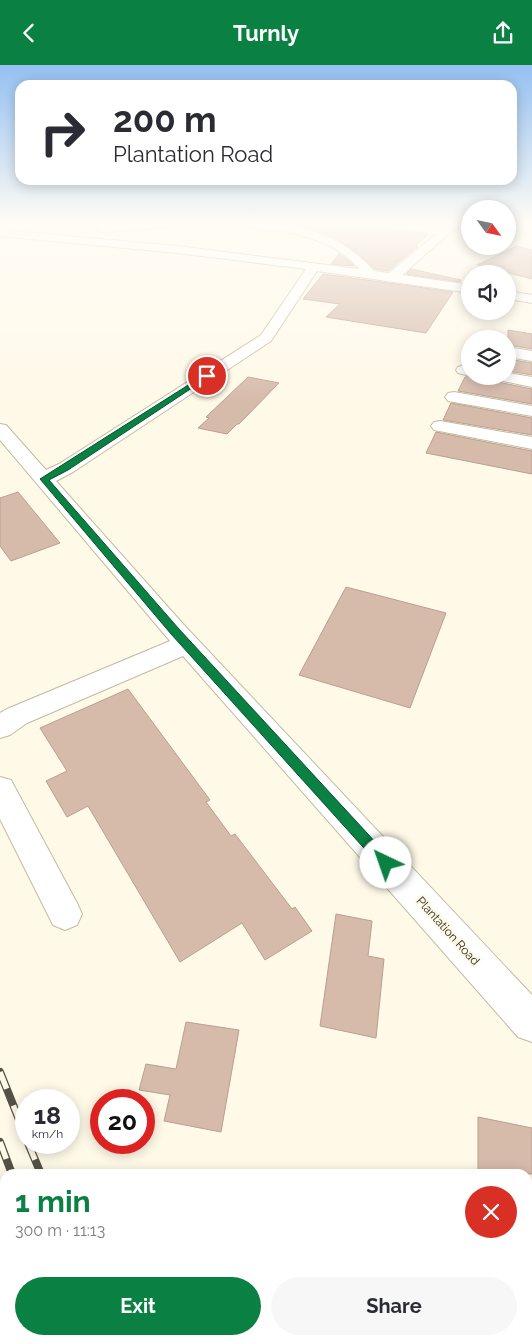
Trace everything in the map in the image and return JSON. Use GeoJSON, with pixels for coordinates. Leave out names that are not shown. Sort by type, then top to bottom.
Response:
{"type":"FeatureCollection","features":[{"type":"Feature","properties":{"kind":"lane"},"geometry":{"type":"LineString","coordinates":[[44,479],[66,468],[266,338],[302,284]]}},
{"type":"Feature","properties":{"kind":"lane"},"geometry":{"type":"LineString","coordinates":[[435,284],[461,288]]}},
{"type":"Feature","properties":{"kind":"lane"},"geometry":{"type":"LineString","coordinates":[[516,296],[532,299]]}},
{"type":"Feature","properties":{"kind":"lane"},"geometry":{"type":"LineString","coordinates":[[516,353],[532,356]]}},
{"type":"Feature","properties":{"kind":"lane"},"geometry":{"type":"LineString","coordinates":[[516,379],[532,382]]}},
{"type":"Feature","properties":{"kind":"lane"},"geometry":{"type":"LineString","coordinates":[[454,397],[532,411]]}},
{"type":"Feature","properties":{"kind":"lane"},"geometry":{"type":"LineString","coordinates":[[440,426],[532,443]]}},
{"type":"Feature","properties":{"kind":"lane","name":"Plantation Road"},"geometry":{"type":"LineString","coordinates":[[0,429],[186,644],[532,1023]]}},
{"type":"Feature","properties":{"kind":"lane"},"geometry":{"type":"LineString","coordinates":[[0,727],[17,716],[186,644]]}},
{"type":"Feature","properties":{"kind":"lane"},"geometry":{"type":"LineString","coordinates":[[0,789],[65,914]]}},
{"type":"Feature","properties":{"kind":"building"},"geometry":{"type":"Polygon","coordinates":[[[315,284],[393,284],[453,292],[426,333],[326,317],[340,304],[303,299],[315,284]]]}},
{"type":"Feature","properties":{"kind":"building"},"geometry":{"type":"Polygon","coordinates":[[[516,331],[532,334],[532,349],[516,346],[516,331]]]}},
{"type":"Feature","properties":{"kind":"building"},"geometry":{"type":"Polygon","coordinates":[[[516,360],[532,363],[532,375],[516,372],[516,360]]]}},
{"type":"Feature","properties":{"kind":"building"},"geometry":{"type":"Polygon","coordinates":[[[248,377],[279,383],[227,434],[198,428],[209,418],[206,417],[248,377]]]}},
{"type":"Feature","properties":{"kind":"building"},"geometry":{"type":"Polygon","coordinates":[[[461,385],[512,385],[532,389],[532,404],[458,391],[461,385]]]}},
{"type":"Feature","properties":{"kind":"building"},"geometry":{"type":"Polygon","coordinates":[[[451,403],[532,418],[532,435],[443,420],[451,403]]]}},
{"type":"Feature","properties":{"kind":"building"},"geometry":{"type":"Polygon","coordinates":[[[436,432],[532,451],[532,474],[426,453],[436,432]]]}},
{"type":"Feature","properties":{"kind":"building"},"geometry":{"type":"Polygon","coordinates":[[[18,492],[60,543],[11,561],[0,546],[0,498],[18,492]]]}},
{"type":"Feature","properties":{"kind":"building"},"geometry":{"type":"Polygon","coordinates":[[[346,587],[446,613],[410,708],[299,675],[346,587]]]}},
{"type":"Feature","properties":{"kind":"building"},"geometry":{"type":"Polygon","coordinates":[[[128,689],[210,800],[206,802],[231,836],[235,834],[292,909],[295,907],[312,931],[265,960],[242,923],[180,962],[88,806],[67,817],[46,781],[67,771],[40,728],[128,689]]]}},
{"type":"Feature","properties":{"kind":"building"},"geometry":{"type":"Polygon","coordinates":[[[336,914],[372,921],[368,956],[384,959],[376,1038],[320,1026],[336,914]]]}},
{"type":"Feature","properties":{"kind":"building"},"geometry":{"type":"Polygon","coordinates":[[[186,1022],[239,1030],[221,1132],[164,1121],[170,1095],[155,1093],[155,1089],[139,1089],[146,1064],[176,1069],[186,1022]]]}},
{"type":"Feature","properties":{"kind":"building"},"geometry":{"type":"Polygon","coordinates":[[[478,1117],[532,1128],[532,1169],[478,1169],[478,1117]]]}},
{"type":"Feature","properties":{"kind":"railway"},"geometry":{"type":"LineString","coordinates":[[0,1072],[15,1110]]}},
{"type":"Feature","properties":{"kind":"railway"},"geometry":{"type":"LineString","coordinates":[[0,1142],[10,1169]]}},
{"type":"Feature","properties":{"kind":"railway"},"geometry":{"type":"LineString","coordinates":[[33,1154],[39,1169]]}},
{"type":"Feature","properties":{"kind":"route"},"geometry":{"type":"LineString","coordinates":[[207,376],[66,468],[44,479],[175,631],[386,863]]}}]}
